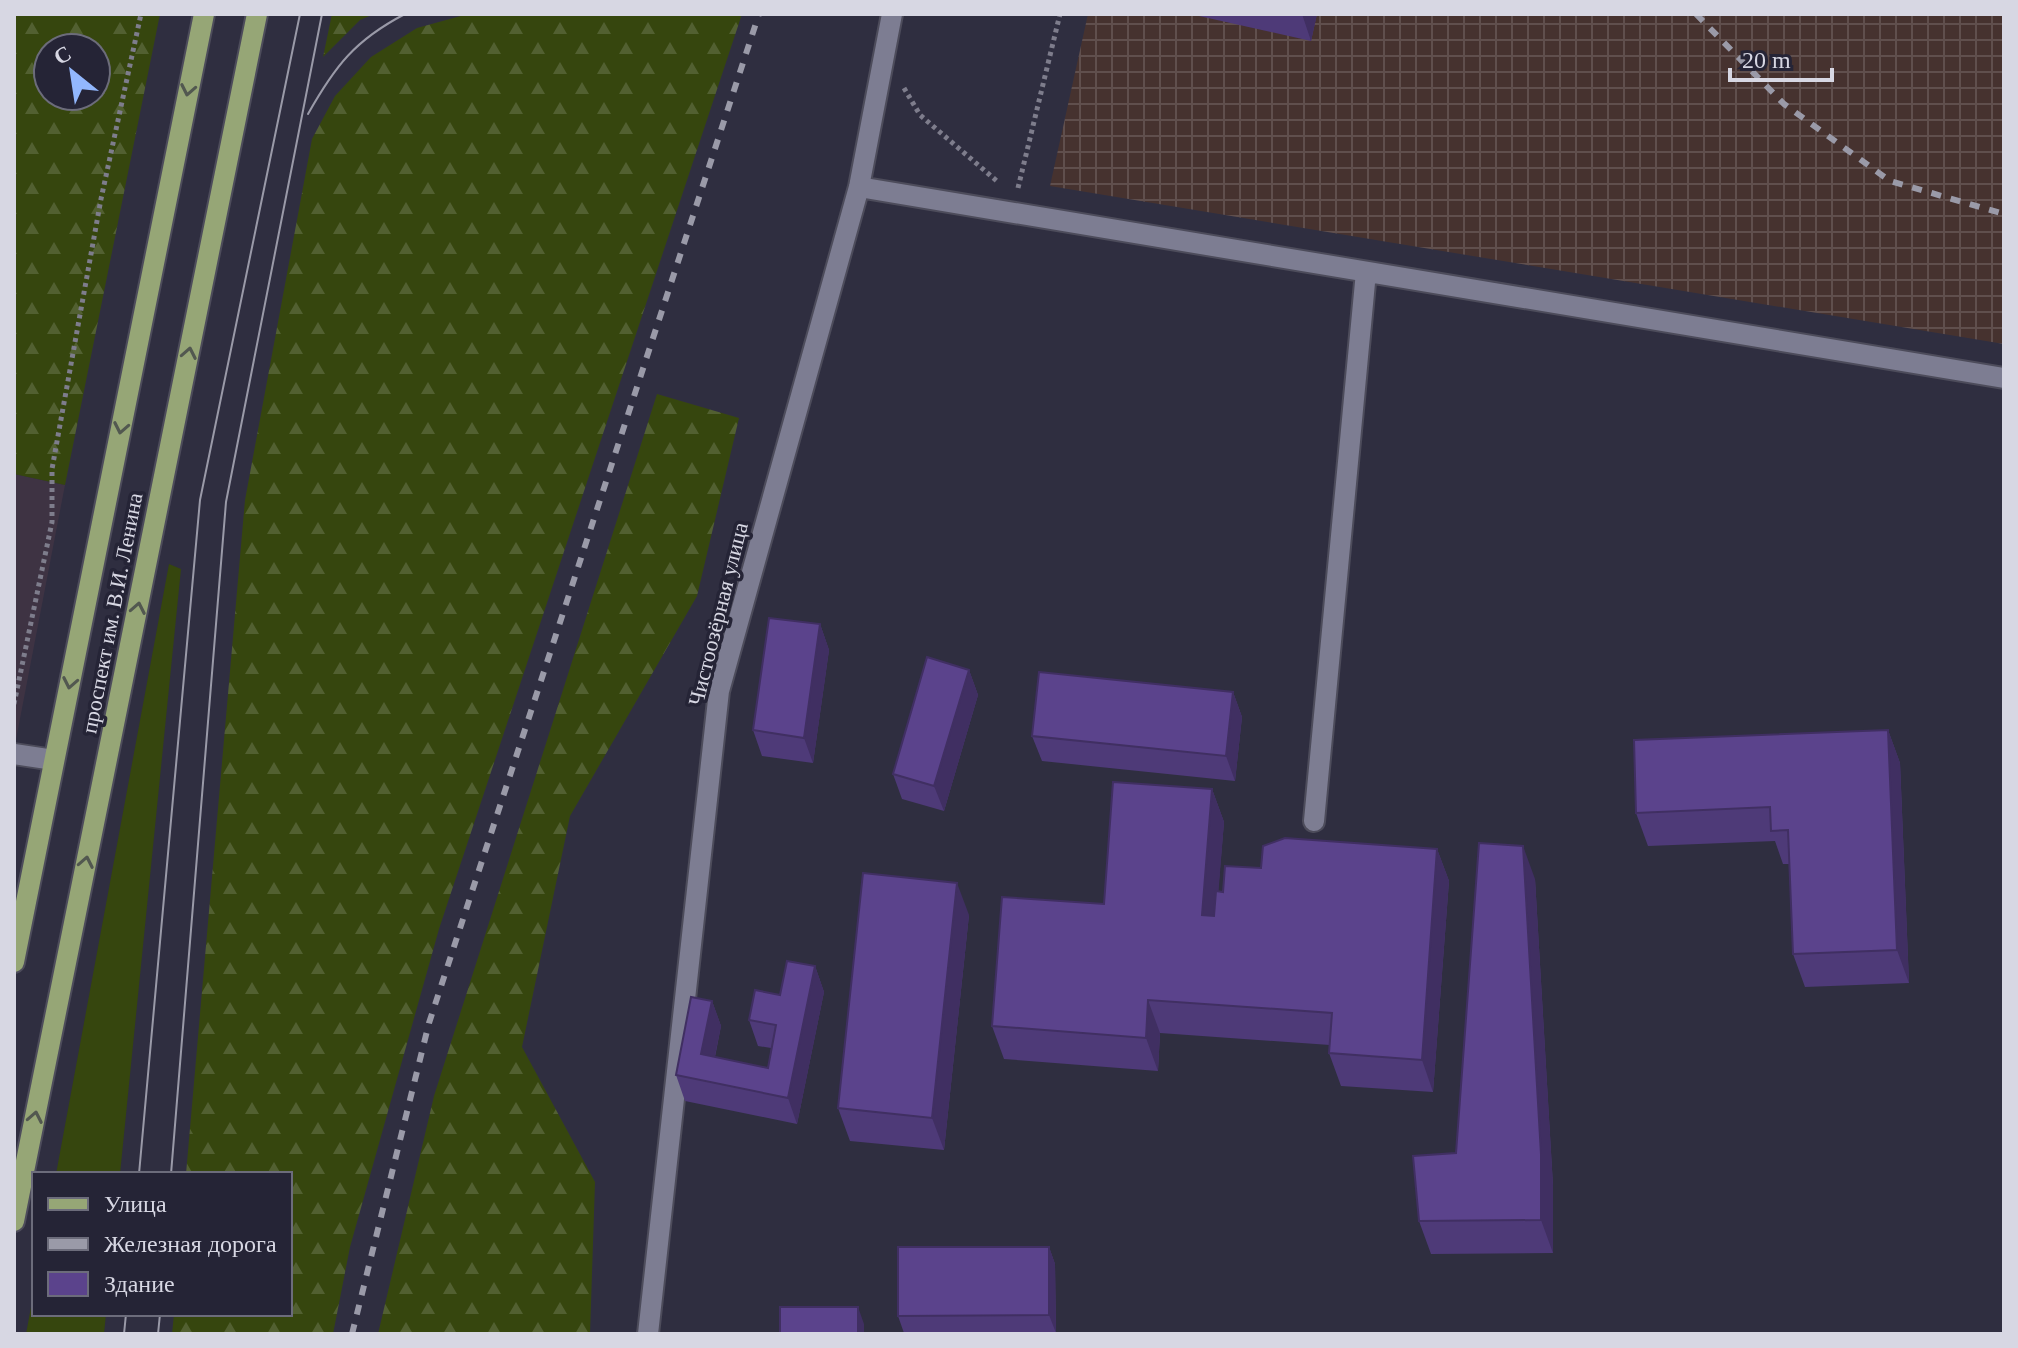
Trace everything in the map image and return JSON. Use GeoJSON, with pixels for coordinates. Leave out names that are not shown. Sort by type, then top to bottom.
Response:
{"type":"FeatureCollection","features":[{"type":"Feature","properties":{"kind":"main road","name":"проспект им. В.И. Ленина"},"geometry":{"type":"LineString","coordinates":[[14,962],[204,14]]}},
{"type":"Feature","properties":{"kind":"main road","name":"проспект им. В.И. Ленина"},"geometry":{"type":"LineString","coordinates":[[14,1221],[257,14]]}},
{"type":"Feature","properties":{"kind":"street","name":"Чистоозёрная улица"},"geometry":{"type":"LineString","coordinates":[[648,1334],[719,691],[859,187],[892,14]]}},
{"type":"Feature","properties":{"kind":"street"},"geometry":{"type":"LineString","coordinates":[[859,187],[2004,378]]}},
{"type":"Feature","properties":{"kind":"street"},"geometry":{"type":"LineString","coordinates":[[1314,821],[1366,272]]}},
{"type":"Feature","properties":{"kind":"street"},"geometry":{"type":"LineString","coordinates":[[14,754],[54,760]]}},
{"type":"Feature","properties":{"kind":"path"},"geometry":{"type":"LineString","coordinates":[[14,704],[52,522],[52,469],[101,199],[141,14]]}},
{"type":"Feature","properties":{"kind":"path"},"geometry":{"type":"LineString","coordinates":[[1016,197],[1060,14]]}},
{"type":"Feature","properties":{"kind":"path"},"geometry":{"type":"LineString","coordinates":[[885,53],[920,115],[1004,187]]}},
{"type":"Feature","properties":{"kind":"shaded area"},"geometry":{"type":"Polygon","coordinates":[[[1088,14],[2004,14],[2004,344],[1050,186],[1088,14]]]}},
{"type":"Feature","properties":{"kind":"shaded area"},"geometry":{"type":"Polygon","coordinates":[[[14,474],[65,485],[14,750],[14,474]]]}},
{"type":"Feature","properties":{"kind":"green space"},"geometry":{"type":"Polygon","coordinates":[[[14,14],[160,14],[65,485],[14,474],[14,14]]]}},
{"type":"Feature","properties":{"kind":"green space"},"geometry":{"type":"Polygon","coordinates":[[[332,14],[374,14],[360,20],[323,57],[332,14]]]}},
{"type":"Feature","properties":{"kind":"green space"},"geometry":{"type":"Polygon","coordinates":[[[468,14],[742,14],[439,929],[350,1247],[333,1334],[172,1334],[174,1316],[292,1316],[292,1172],[186,1172],[245,500],[312,139],[335,96],[371,57],[417,28],[468,14]]]}},
{"type":"Feature","properties":{"kind":"green space"},"geometry":{"type":"Polygon","coordinates":[[[657,394],[739,418],[697,596],[570,816],[522,1047],[595,1182],[590,1334],[378,1334],[434,1096],[657,394]]]}},
{"type":"Feature","properties":{"kind":"green space"},"geometry":{"type":"Polygon","coordinates":[[[169,564],[181,569],[120,1172],[56,1172],[169,564]]]}},
{"type":"Feature","properties":{"kind":"green space"},"geometry":{"type":"Polygon","coordinates":[[[32,1302],[32,1316],[106,1316],[104,1334],[26,1334],[32,1302]]]}},
{"type":"Feature","properties":{"kind":"building"},"geometry":{"type":"Polygon","coordinates":[[[769,618],[820,624],[804,738],[753,730],[769,618]]]}},
{"type":"Feature","properties":{"kind":"building"},"geometry":{"type":"Polygon","coordinates":[[[927,657],[969,670],[934,786],[893,774],[927,657]]]}},
{"type":"Feature","properties":{"kind":"building"},"geometry":{"type":"Polygon","coordinates":[[[1039,672],[1233,692],[1226,756],[1032,736],[1039,672]]]}},
{"type":"Feature","properties":{"kind":"building"},"geometry":{"type":"Polygon","coordinates":[[[1888,730],[1897,950],[1793,954],[1788,830],[1771,831],[1770,807],[1636,813],[1634,740],[1888,730]]]}},
{"type":"Feature","properties":{"kind":"building"},"geometry":{"type":"Polygon","coordinates":[[[1113,782],[1212,789],[1202,915],[1214,916],[1216,891],[1223,892],[1225,866],[1261,868],[1263,846],[1285,838],[1437,849],[1422,1060],[1329,1053],[1332,1013],[1148,1000],[1146,1038],[992,1026],[1002,897],[1104,904],[1113,782]]]}},
{"type":"Feature","properties":{"kind":"building"},"geometry":{"type":"Polygon","coordinates":[[[1479,843],[1523,846],[1541,1154],[1541,1220],[1419,1221],[1413,1156],[1456,1153],[1479,843]]]}},
{"type":"Feature","properties":{"kind":"building"},"geometry":{"type":"Polygon","coordinates":[[[863,873],[957,883],[932,1118],[838,1108],[863,873]]]}},
{"type":"Feature","properties":{"kind":"building"},"geometry":{"type":"Polygon","coordinates":[[[787,961],[815,966],[788,1098],[676,1075],[691,997],[712,1001],[701,1054],[768,1068],[776,1025],[749,1020],[755,990],[780,995],[787,961]]]}},
{"type":"Feature","properties":{"kind":"building"},"geometry":{"type":"Polygon","coordinates":[[[898,1247],[1049,1247],[1049,1315],[898,1316],[898,1247]]]}},
{"type":"Feature","properties":{"kind":"building"},"geometry":{"type":"Polygon","coordinates":[[[780,1307],[858,1307],[858,1334],[780,1334],[780,1307]]]}},
{"type":"Feature","properties":{"kind":"tram line"},"geometry":{"type":"LineString","coordinates":[[139,1172],[200,500],[300,14]]}},
{"type":"Feature","properties":{"kind":"tram line"},"geometry":{"type":"LineString","coordinates":[[171,1172],[226,502],[322,14]]}},
{"type":"Feature","properties":{"kind":"tram line"},"geometry":{"type":"LineString","coordinates":[[308,114],[337,68],[359,44],[405,14]]}},
{"type":"Feature","properties":{"kind":"tram line"},"geometry":{"type":"LineString","coordinates":[[124,1334],[126,1316]]}},
{"type":"Feature","properties":{"kind":"tram line"},"geometry":{"type":"LineString","coordinates":[[158,1334],[160,1316]]}},
{"type":"Feature","properties":{"kind":"railway"},"geometry":{"type":"LineString","coordinates":[[352,1334],[429,1023],[759,14]]}},
{"type":"Feature","properties":{"kind":"railway"},"geometry":{"type":"LineString","coordinates":[[1696,14],[1784,104],[1890,181],[2004,214]]}}]}
